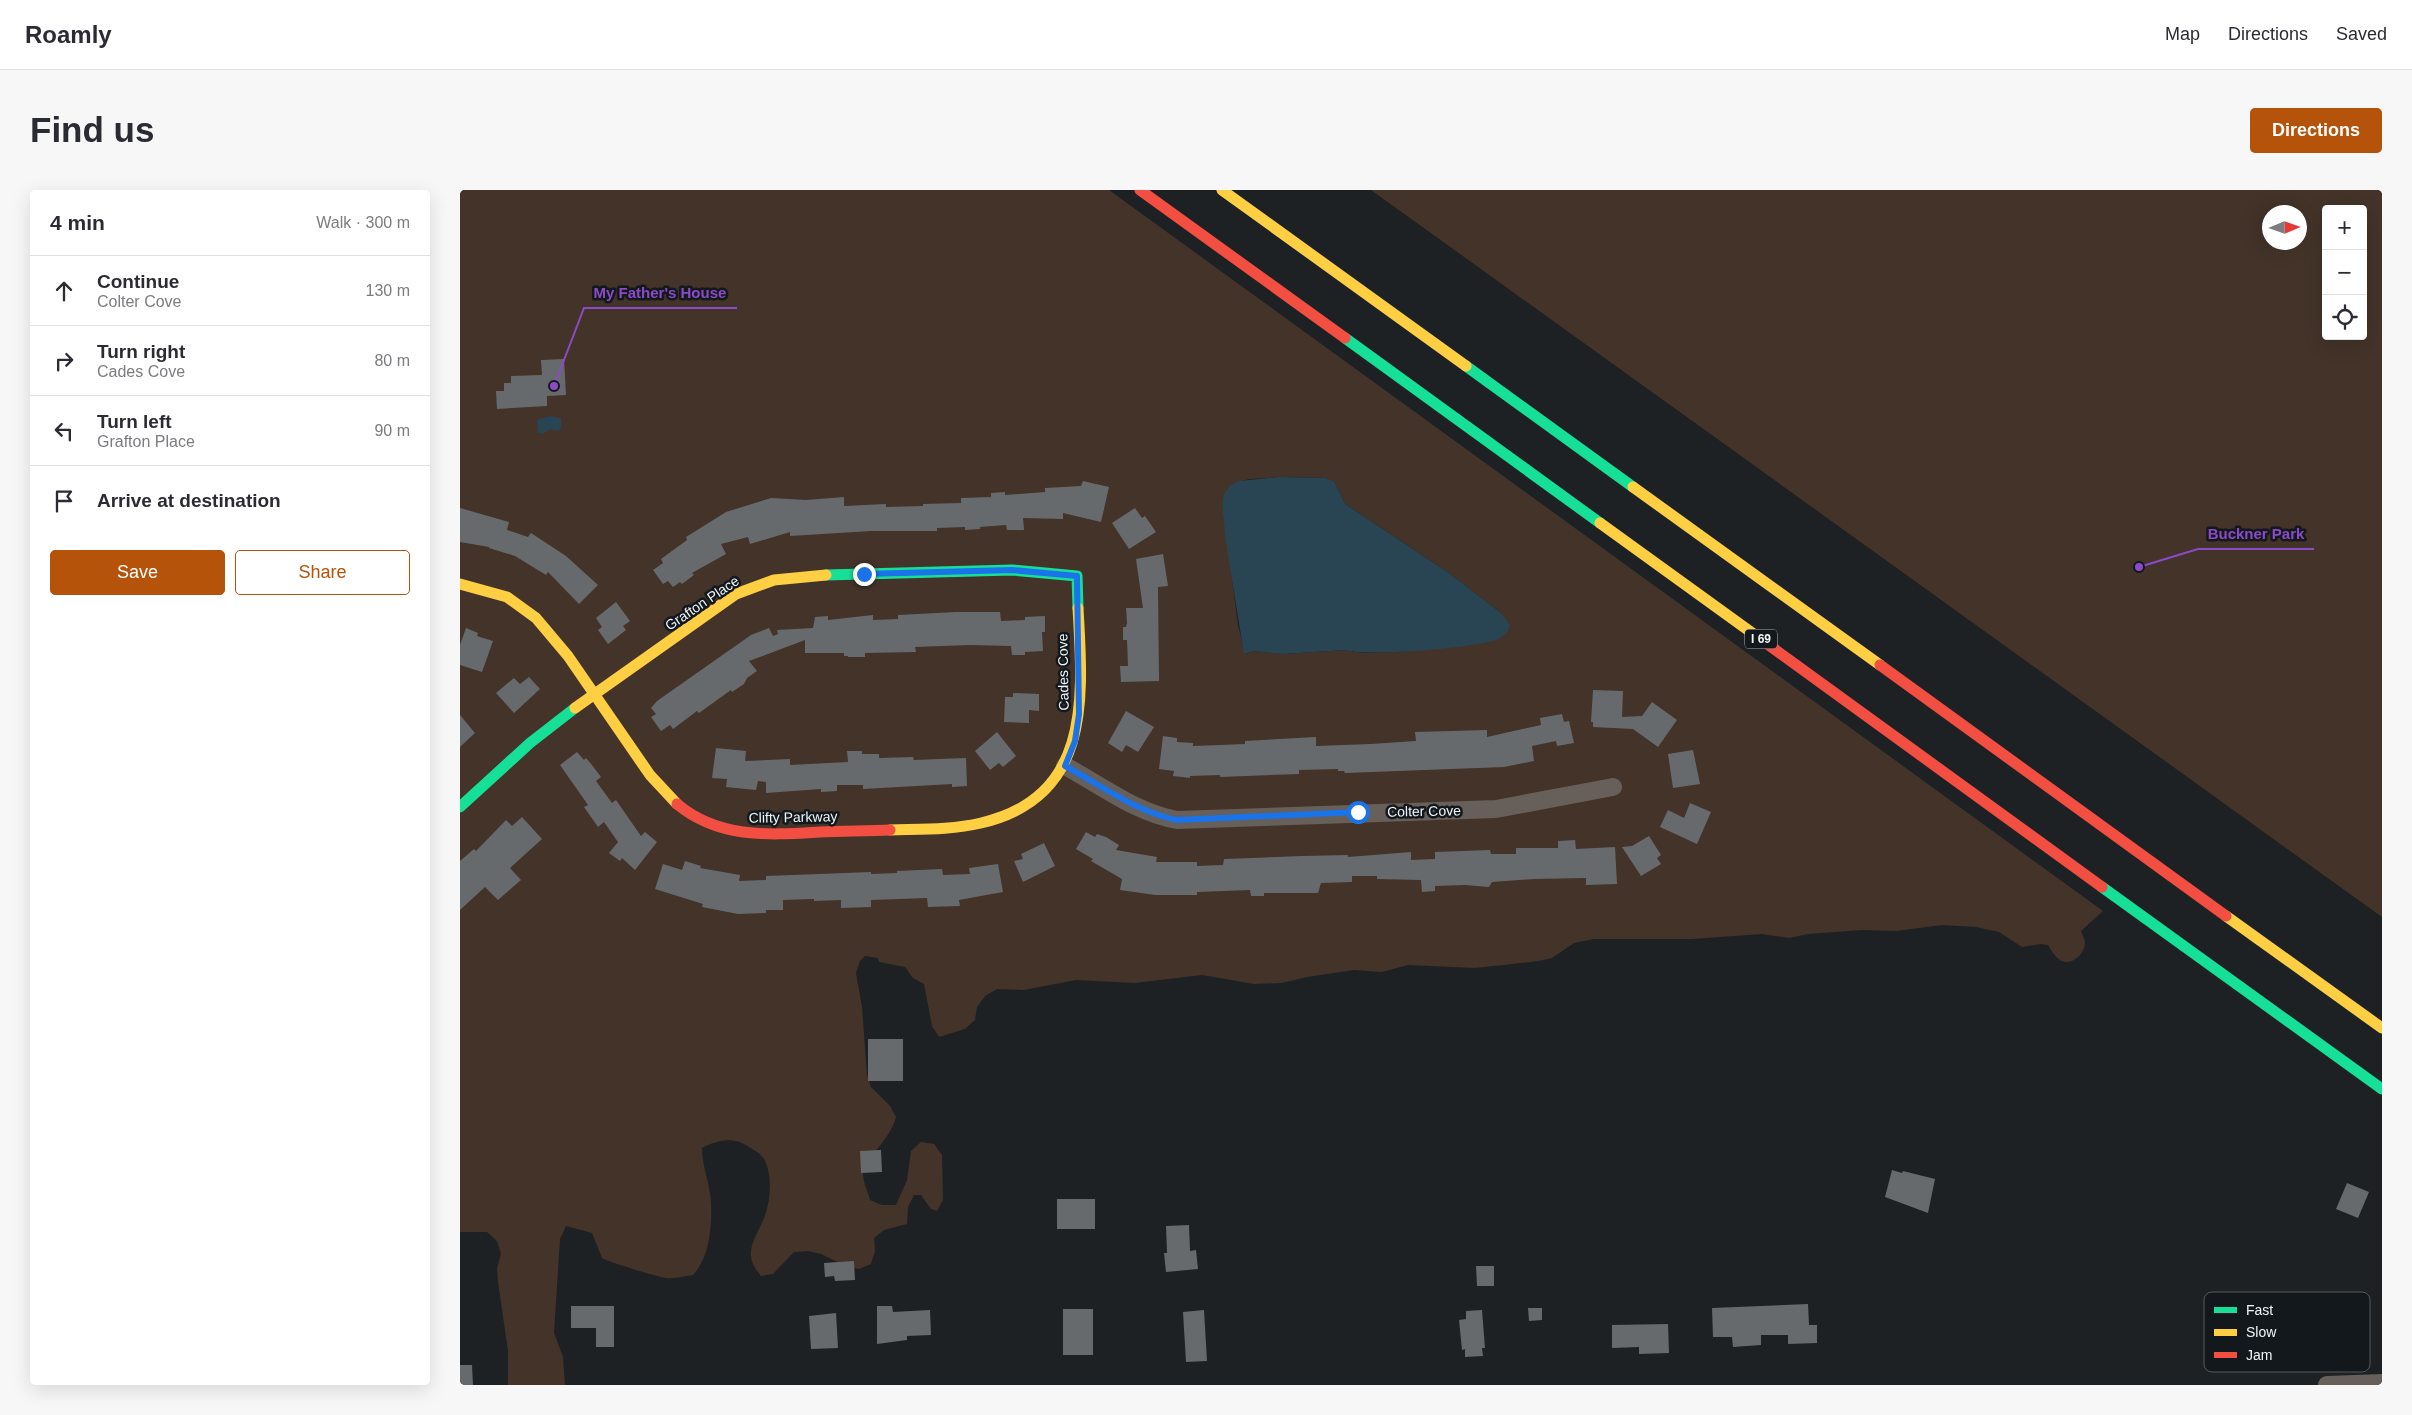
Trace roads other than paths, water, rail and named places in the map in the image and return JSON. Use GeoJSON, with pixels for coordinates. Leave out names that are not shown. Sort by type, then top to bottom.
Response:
{"type":"FeatureCollection","features":[{"type":"Feature","properties":{"kind":"main road","name":"I 69"},"geometry":{"type":"LineString","coordinates":[[1140,190],[2382,1089]]}},
{"type":"Feature","properties":{"kind":"main road"},"geometry":{"type":"LineString","coordinates":[[1222,190],[2382,1028]]}},
{"type":"Feature","properties":{"kind":"main road","name":"Grafton Place"},"geometry":{"type":"LineString","coordinates":[[460,807],[530,744],[594,694],[730,599],[747,590],[774,580],[802,576],[1012,570],[1077,576]]}},
{"type":"Feature","properties":{"kind":"main road","name":"Cades Cove"},"geometry":{"type":"LineString","coordinates":[[1065,766],[1075,741],[1079,714],[1077,576]]}},
{"type":"Feature","properties":{"kind":"main road","name":"Clifty Parkway"},"geometry":{"type":"LineString","coordinates":[[460,584],[490,590],[515,601],[556,639],[665,796],[710,826],[741,832],[861,831],[961,827],[982,824],[1003,817],[1023,806],[1044,790],[1065,766]]}},
{"type":"Feature","properties":{"kind":"street","name":"Colter Cove"},"geometry":{"type":"LineString","coordinates":[[1065,766],[1132,803],[1162,817],[1177,820],[1496,809],[1613,787]]}},
{"type":"Feature","properties":{"kind":"street"},"geometry":{"type":"LineString","coordinates":[[2327,1385],[2382,1383]]}},
{"type":"Feature","properties":{"kind":"water"},"geometry":{"type":"Polygon","coordinates":[[[550,416],[561,418],[561,428],[558,431],[550,429],[543,434],[538,433],[537,420],[550,416]]]}},
{"type":"Feature","properties":{"kind":"water"},"geometry":{"type":"Polygon","coordinates":[[[1279,477],[1326,478],[1334,481],[1345,504],[1449,573],[1501,613],[1510,625],[1507,632],[1500,638],[1487,642],[1446,648],[1397,652],[1357,652],[1346,650],[1282,654],[1255,651],[1244,654],[1226,543],[1222,504],[1224,494],[1231,485],[1239,481],[1279,477]]]}},
{"type":"Feature","properties":{"kind":"place","name":"My Father's House"},"geometry":{"type":"Point","coordinates":[554,386]}},
{"type":"Feature","properties":{"kind":"place","name":"Buckner Park"},"geometry":{"type":"Point","coordinates":[2139,567]}}]}
